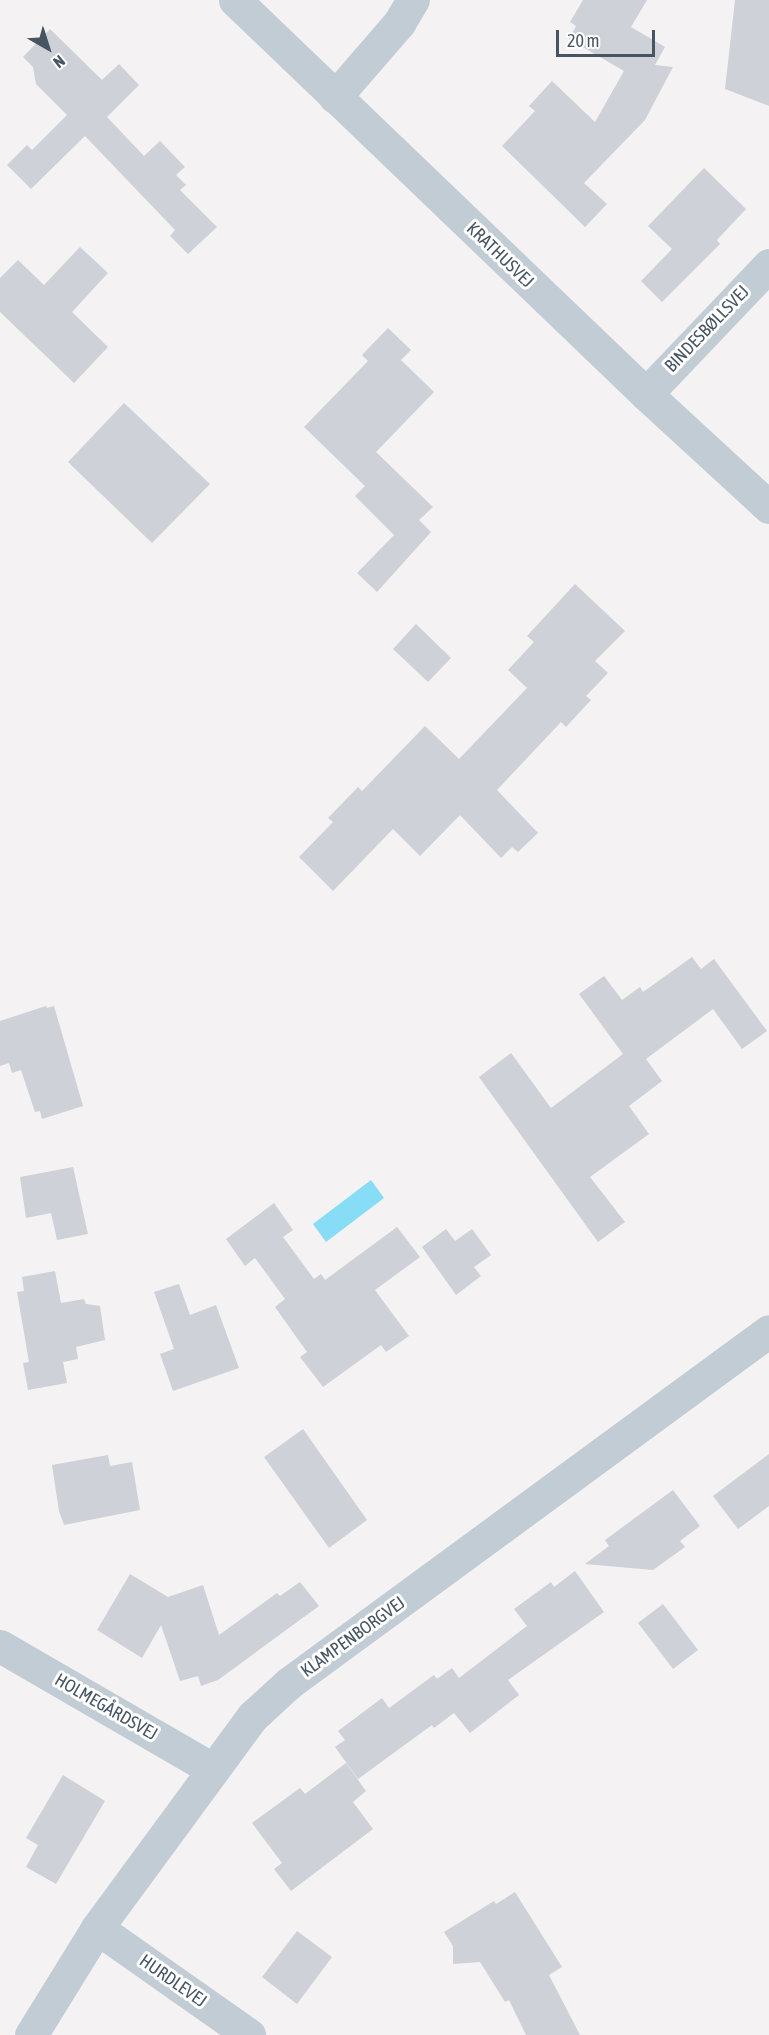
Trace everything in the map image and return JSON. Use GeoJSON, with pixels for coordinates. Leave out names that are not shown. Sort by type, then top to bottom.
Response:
{"type":"FeatureCollection","features":[{"type":"Feature","properties":{"kind":"street","name":"KRATHUSVEJ"},"geometry":{"type":"LineString","coordinates":[[235,0],[646,394],[769,507]]}},
{"type":"Feature","properties":{"kind":"street"},"geometry":{"type":"LineString","coordinates":[[335,98],[399,23],[413,0]]}},
{"type":"Feature","properties":{"kind":"street","name":"BINDESBØLLSVEJ"},"geometry":{"type":"LineString","coordinates":[[646,394],[769,265]]}},
{"type":"Feature","properties":{"kind":"street","name":"KLAMPENBORGVEJ"},"geometry":{"type":"LineString","coordinates":[[31,2035],[97,1928],[252,1716],[289,1683],[769,1331]]}},
{"type":"Feature","properties":{"kind":"street","name":"HOLMEGÅRDSVEJ"},"geometry":{"type":"LineString","coordinates":[[0,1646],[212,1769]]}},
{"type":"Feature","properties":{"kind":"street","name":"HURDLEVEJ"},"geometry":{"type":"LineString","coordinates":[[97,1928],[249,2035]]}},
{"type":"Feature","properties":{"kind":"water"},"geometry":{"type":"Polygon","coordinates":[[[371,1180],[384,1198],[326,1242],[313,1224],[371,1180]]]}},
{"type":"Feature","properties":{"kind":"building"},"geometry":{"type":"Polygon","coordinates":[[[583,0],[647,0],[631,27],[665,47],[655,65],[673,67],[645,120],[584,183],[607,204],[585,227],[502,146],[535,111],[529,106],[552,81],[595,122],[624,71],[569,39],[576,26],[570,22],[583,0]]]}},
{"type":"Feature","properties":{"kind":"building"},"geometry":{"type":"Polygon","coordinates":[[[735,0],[769,0],[769,106],[725,89],[735,0]]]}},
{"type":"Feature","properties":{"kind":"building"},"geometry":{"type":"Polygon","coordinates":[[[50,29],[102,80],[119,64],[139,85],[107,117],[144,156],[160,141],[185,167],[176,175],[186,185],[180,190],[217,227],[188,254],[170,236],[175,230],[85,136],[31,189],[7,165],[27,145],[32,150],[67,115],[36,84],[33,67],[23,57],[50,29]]]}},
{"type":"Feature","properties":{"kind":"building"},"geometry":{"type":"Polygon","coordinates":[[[704,168],[746,209],[717,240],[720,244],[662,302],[641,281],[672,249],[648,226],[704,168]]]}},
{"type":"Feature","properties":{"kind":"building"},"geometry":{"type":"Polygon","coordinates":[[[80,247],[108,273],[72,312],[108,347],[74,383],[0,312],[0,278],[18,260],[44,285],[80,247]]]}},
{"type":"Feature","properties":{"kind":"building"},"geometry":{"type":"Polygon","coordinates":[[[388,328],[411,350],[401,360],[434,392],[376,452],[433,507],[419,520],[431,532],[377,592],[357,573],[394,535],[355,496],[365,486],[304,427],[368,361],[362,355],[388,328]]]}},
{"type":"Feature","properties":{"kind":"building"},"geometry":{"type":"Polygon","coordinates":[[[124,403],[210,484],[152,543],[68,462],[124,403]]]}},
{"type":"Feature","properties":{"kind":"building"},"geometry":{"type":"Polygon","coordinates":[[[575,584],[625,631],[595,661],[608,673],[586,696],[591,700],[566,727],[561,722],[497,790],[538,833],[518,852],[512,847],[501,858],[460,815],[420,856],[393,829],[333,891],[299,857],[333,822],[328,818],[358,787],[362,791],[425,726],[459,759],[527,688],[508,670],[534,642],[527,636],[575,584]]]}},
{"type":"Feature","properties":{"kind":"building"},"geometry":{"type":"Polygon","coordinates":[[[416,624],[451,658],[428,682],[393,649],[416,624]]]}},
{"type":"Feature","properties":{"kind":"building"},"geometry":{"type":"Polygon","coordinates":[[[692,957],[701,969],[714,959],[767,1031],[742,1049],[713,1009],[646,1059],[662,1081],[629,1106],[649,1134],[590,1177],[625,1222],[598,1242],[479,1077],[511,1053],[551,1108],[623,1054],[579,994],[604,976],[622,1000],[640,987],[643,992],[692,957]]]}},
{"type":"Feature","properties":{"kind":"building"},"geometry":{"type":"Polygon","coordinates":[[[46,1006],[47,1008],[54,1006],[83,1106],[42,1119],[40,1111],[35,1112],[21,1070],[12,1073],[9,1063],[0,1066],[0,1021],[46,1006]]]}},
{"type":"Feature","properties":{"kind":"building"},"geometry":{"type":"Polygon","coordinates":[[[73,1167],[88,1234],[57,1240],[51,1213],[26,1218],[20,1177],[73,1167]]]}},
{"type":"Feature","properties":{"kind":"building"},"geometry":{"type":"Polygon","coordinates":[[[274,1203],[293,1230],[283,1237],[314,1279],[321,1274],[325,1280],[397,1227],[420,1257],[375,1290],[409,1336],[386,1352],[381,1345],[323,1387],[300,1357],[307,1352],[275,1307],[285,1299],[255,1258],[245,1266],[226,1239],[274,1203]]]}},
{"type":"Feature","properties":{"kind":"building"},"geometry":{"type":"Polygon","coordinates":[[[446,1229],[455,1241],[472,1229],[491,1255],[474,1267],[481,1276],[456,1295],[422,1247],[446,1229]]]}},
{"type":"Feature","properties":{"kind":"building"},"geometry":{"type":"Polygon","coordinates":[[[55,1271],[61,1303],[84,1299],[86,1304],[100,1306],[105,1340],[76,1347],[78,1359],[63,1362],[67,1383],[28,1390],[23,1363],[29,1362],[17,1292],[24,1291],[22,1277],[55,1271]]]}},
{"type":"Feature","properties":{"kind":"building"},"geometry":{"type":"Polygon","coordinates":[[[179,1284],[190,1315],[216,1305],[239,1368],[173,1391],[160,1354],[174,1349],[154,1292],[179,1284]]]}},
{"type":"Feature","properties":{"kind":"building"},"geometry":{"type":"Polygon","coordinates":[[[303,1429],[367,1520],[329,1548],[264,1457],[303,1429]]]}},
{"type":"Feature","properties":{"kind":"building"},"geometry":{"type":"Polygon","coordinates":[[[769,1454],[769,1506],[738,1529],[713,1496],[769,1454]]]}},
{"type":"Feature","properties":{"kind":"building"},"geometry":{"type":"Polygon","coordinates":[[[108,1455],[110,1466],[132,1462],[140,1510],[64,1525],[59,1511],[52,1465],[108,1455]]]}},
{"type":"Feature","properties":{"kind":"building"},"geometry":{"type":"Polygon","coordinates":[[[673,1490],[700,1526],[680,1541],[685,1547],[653,1570],[585,1564],[609,1546],[605,1540],[673,1490]]]}},
{"type":"Feature","properties":{"kind":"building"},"geometry":{"type":"Polygon","coordinates":[[[575,1571],[604,1612],[508,1680],[519,1695],[470,1733],[454,1713],[434,1728],[432,1725],[358,1779],[335,1747],[345,1740],[338,1731],[382,1698],[389,1708],[434,1675],[437,1679],[452,1668],[459,1678],[527,1626],[514,1609],[551,1582],[554,1587],[575,1571]]]}},
{"type":"Feature","properties":{"kind":"building"},"geometry":{"type":"Polygon","coordinates":[[[130,1574],[168,1597],[203,1585],[219,1635],[277,1593],[280,1596],[300,1582],[319,1606],[218,1680],[201,1686],[198,1676],[180,1681],[161,1625],[142,1658],[97,1630],[130,1574]]]}},
{"type":"Feature","properties":{"kind":"building"},"geometry":{"type":"Polygon","coordinates":[[[663,1604],[698,1650],[673,1669],[638,1623],[663,1604]]]}},
{"type":"Feature","properties":{"kind":"building"},"geometry":{"type":"Polygon","coordinates":[[[346,1763],[366,1791],[353,1802],[373,1829],[291,1891],[274,1869],[282,1863],[252,1823],[300,1788],[305,1794],[346,1763]]]}},
{"type":"Feature","properties":{"kind":"building"},"geometry":{"type":"Polygon","coordinates":[[[63,1775],[105,1801],[56,1884],[26,1867],[38,1845],[26,1838],[63,1775]]]}},
{"type":"Feature","properties":{"kind":"building"},"geometry":{"type":"Polygon","coordinates":[[[515,1892],[562,1967],[549,1975],[580,2035],[526,2035],[509,2000],[505,2002],[480,1962],[453,1964],[453,1946],[444,1932],[494,1901],[496,1904],[515,1892]]]}},
{"type":"Feature","properties":{"kind":"building"},"geometry":{"type":"Polygon","coordinates":[[[297,1931],[332,1957],[297,2004],[262,1977],[297,1931]]]}}]}
